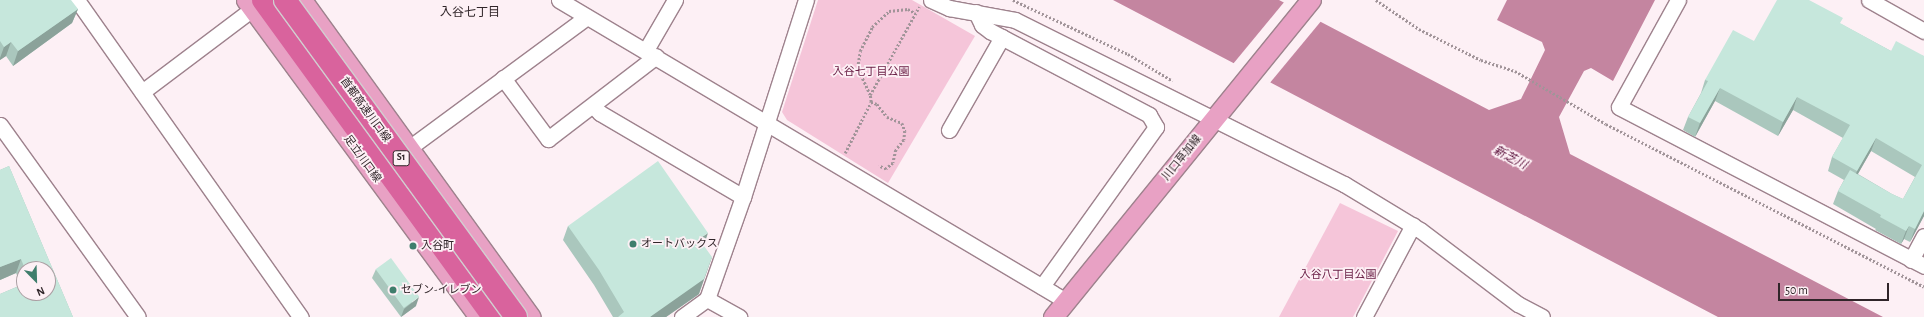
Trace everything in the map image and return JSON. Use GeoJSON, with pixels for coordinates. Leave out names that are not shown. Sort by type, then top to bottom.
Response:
{"type":"FeatureCollection","features":[{"type":"Feature","properties":{"kind":"highway","name":"首都高速川口線"},"geometry":{"type":"LineString","coordinates":[[285,0],[526,316]]}},
{"type":"Feature","properties":{"kind":"highway","name":"首都高速川口線"},"geometry":{"type":"LineString","coordinates":[[254,3],[493,317]]}},
{"type":"Feature","properties":{"kind":"main road"},"geometry":{"type":"LineString","coordinates":[[302,0],[526,316]]}},
{"type":"Feature","properties":{"kind":"main road","name":"川口草加線"},"geometry":{"type":"LineString","coordinates":[[1053,317],[1311,0]]}},
{"type":"Feature","properties":{"kind":"main road","name":"足立川口線"},"geometry":{"type":"LineString","coordinates":[[254,3],[478,317]]}},
{"type":"Feature","properties":{"kind":"street"},"geometry":{"type":"LineString","coordinates":[[77,0],[301,317]]}},
{"type":"Feature","properties":{"kind":"street"},"geometry":{"type":"LineString","coordinates":[[559,0],[651,53],[1066,301]]}},
{"type":"Feature","properties":{"kind":"street"},"geometry":{"type":"LineString","coordinates":[[504,78],[548,139],[592,106],[651,53],[675,0]]}},
{"type":"Feature","properties":{"kind":"street"},"geometry":{"type":"LineString","coordinates":[[682,317],[707,299],[743,197],[806,0]]}},
{"type":"Feature","properties":{"kind":"street"},"geometry":{"type":"LineString","coordinates":[[931,0],[949,8],[1015,20],[1344,184],[1413,225],[1518,304],[1542,317]]}},
{"type":"Feature","properties":{"kind":"street"},"geometry":{"type":"LineString","coordinates":[[1678,0],[1619,107],[1918,263],[1924,236]]}},
{"type":"Feature","properties":{"kind":"street"},"geometry":{"type":"LineString","coordinates":[[1869,0],[1924,31]]}},
{"type":"Feature","properties":{"kind":"street"},"geometry":{"type":"LineString","coordinates":[[142,92],[254,3]]}},
{"type":"Feature","properties":{"kind":"street"},"geometry":{"type":"LineString","coordinates":[[976,12],[982,25],[1002,38],[1149,115],[1156,127],[1042,286]]}},
{"type":"Feature","properties":{"kind":"street"},"geometry":{"type":"LineString","coordinates":[[408,148],[587,17]]}},
{"type":"Feature","properties":{"kind":"street"},"geometry":{"type":"LineString","coordinates":[[949,130],[1002,38]]}},
{"type":"Feature","properties":{"kind":"street"},"geometry":{"type":"LineString","coordinates":[[592,106],[600,113],[743,197]]}},
{"type":"Feature","properties":{"kind":"street"},"geometry":{"type":"LineString","coordinates":[[0,124],[138,317]]}},
{"type":"Feature","properties":{"kind":"street"},"geometry":{"type":"LineString","coordinates":[[1364,317],[1413,225]]}},
{"type":"Feature","properties":{"kind":"street"},"geometry":{"type":"LineString","coordinates":[[707,299],[738,317]]}},
{"type":"Feature","properties":{"kind":"street"},"geometry":{"type":"LineString","coordinates":[[509,317],[526,316]]}},
{"type":"Feature","properties":{"kind":"path"},"geometry":{"type":"LineString","coordinates":[[1013,0],[1128,54],[1161,72],[1180,85]]}},
{"type":"Feature","properties":{"kind":"path"},"geometry":{"type":"LineString","coordinates":[[1376,0],[1418,28],[1481,60],[1515,71],[1606,124],[1924,287]]}},
{"type":"Feature","properties":{"kind":"path"},"geometry":{"type":"LineString","coordinates":[[838,166],[871,102],[870,95],[859,71],[858,64],[860,51],[872,27],[884,14],[893,10],[911,10],[915,13],[870,95]]}},
{"type":"Feature","properties":{"kind":"path"},"geometry":{"type":"LineString","coordinates":[[871,102],[880,107],[887,117],[899,121],[904,126],[905,132],[904,140],[896,150],[893,163],[886,169],[879,166]]}},
{"type":"Feature","properties":{"kind":"green space","name":"入谷七丁目公園"},"geometry":{"type":"Polygon","coordinates":[[[818,0],[912,0],[975,36],[888,183],[787,120],[782,112],[818,0]]]}},
{"type":"Feature","properties":{"kind":"green space","name":"入谷八丁目公園"},"geometry":{"type":"Polygon","coordinates":[[[1340,203],[1398,231],[1353,317],[1279,317],[1340,203]]]}},
{"type":"Feature","properties":{"kind":"water","name":"新芝川"},"geometry":{"type":"Polygon","coordinates":[[[1113,0],[1279,0],[1489,110],[1521,99],[1545,50],[1542,42],[1497,20],[1507,0],[1655,0],[1613,81],[1591,68],[1584,71],[1559,117],[1570,154],[1883,317],[1718,317],[1113,0]]]}},
{"type":"Feature","properties":{"kind":"pier"},"geometry":{"type":"Polygon","coordinates":[[[1285,1],[1322,20],[1269,84],[1233,64],[1285,1]]]}},
{"type":"Feature","properties":{"kind":"building"},"geometry":{"type":"Polygon","coordinates":[[[0,0],[71,0],[78,9],[18,51],[11,42],[4,47],[0,41],[0,0]]]}},
{"type":"Feature","properties":{"kind":"building"},"geometry":{"type":"Polygon","coordinates":[[[1777,0],[1809,0],[1843,18],[1840,23],[1891,51],[1896,41],[1924,56],[1924,211],[1915,229],[1909,226],[1906,231],[1838,191],[1850,170],[1903,199],[1922,165],[1876,138],[1857,171],[1832,157],[1850,125],[1797,97],[1783,122],[1720,88],[1700,123],[1688,117],[1708,81],[1705,80],[1733,30],[1754,41],[1777,0]]]}},
{"type":"Feature","properties":{"kind":"building","name":"オートバックス"},"geometry":{"type":"Polygon","coordinates":[[[658,161],[708,233],[699,239],[712,257],[704,279],[650,317],[618,317],[624,312],[599,270],[568,226],[658,161]]]}},
{"type":"Feature","properties":{"kind":"building"},"geometry":{"type":"Polygon","coordinates":[[[9,166],[49,261],[22,261],[21,259],[0,267],[0,170],[9,166]]]}},
{"type":"Feature","properties":{"kind":"building"},"geometry":{"type":"Polygon","coordinates":[[[391,258],[419,297],[404,308],[376,269],[391,258]]]}},
{"type":"Feature","properties":{"kind":"building"},"geometry":{"type":"Polygon","coordinates":[[[56,277],[73,317],[0,317],[0,294],[16,287],[16,301],[56,301],[56,277]]]}},
{"type":"Feature","properties":{"kind":"place","name":"オートバックス"},"geometry":{"type":"Point","coordinates":[633,244]}},
{"type":"Feature","properties":{"kind":"place","name":"入谷町"},"geometry":{"type":"Point","coordinates":[413,246]}},
{"type":"Feature","properties":{"kind":"place","name":"セブン-イレブン"},"geometry":{"type":"Point","coordinates":[393,290]}},
{"type":"Feature","properties":{"kind":"district","name":"入谷七丁目"},"geometry":{"type":"Point","coordinates":[470,13]}}]}
